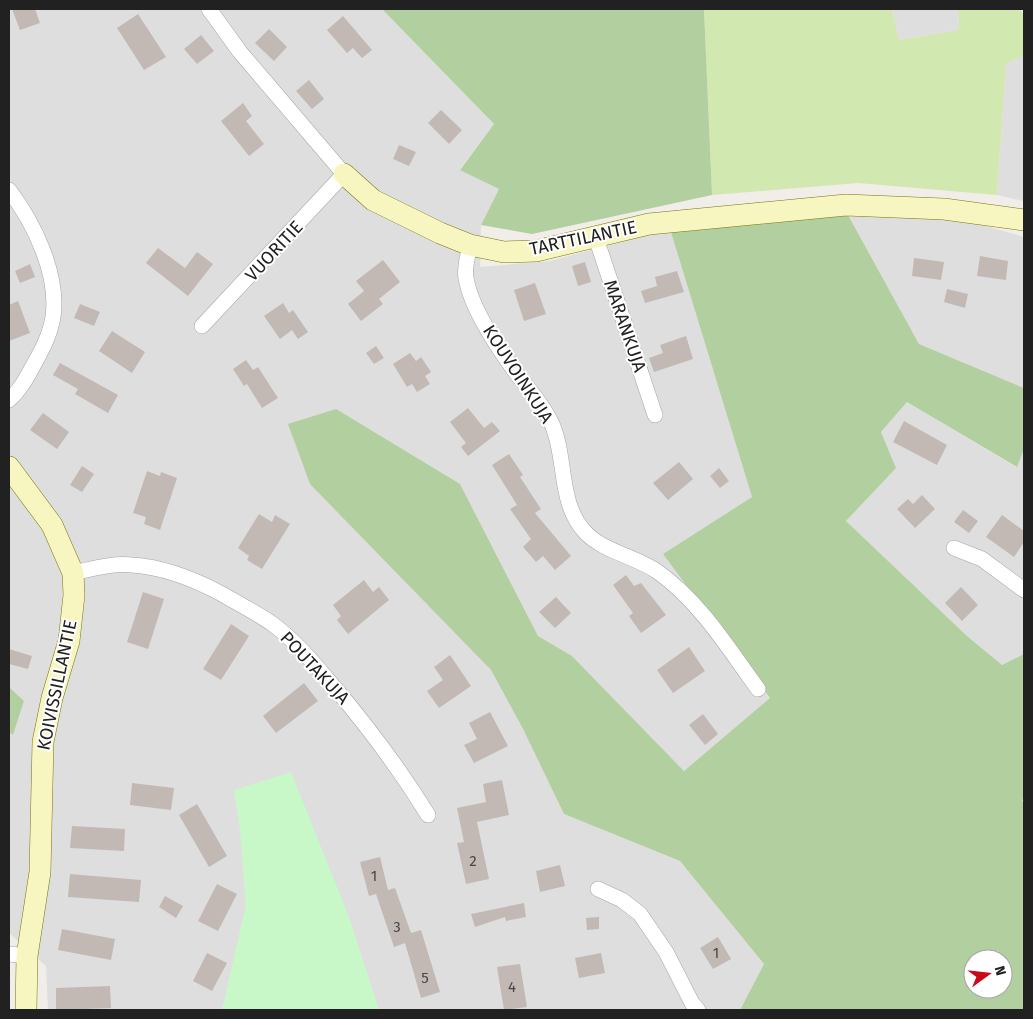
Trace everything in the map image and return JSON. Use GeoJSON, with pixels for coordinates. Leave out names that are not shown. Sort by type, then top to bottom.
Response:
{"type":"FeatureCollection","features":[{"type":"Feature","properties":{"kind":"street","name":"TARTTILANTIE"},"geometry":{"type":"LineString","coordinates":[[209,9],[240,52],[344,174],[373,200],[440,233],[470,245],[504,252],[536,251],[649,224],[846,205],[944,209],[1024,220]]}},
{"type":"Feature","properties":{"kind":"street","name":"VUORITIE"},"geometry":{"type":"LineString","coordinates":[[202,326],[344,174]]}},
{"type":"Feature","properties":{"kind":"street"},"geometry":{"type":"LineString","coordinates":[[9,190],[21,206],[44,255],[51,283],[53,316],[46,344],[18,392],[9,400]]}},
{"type":"Feature","properties":{"kind":"street","name":"MARANKUJA"},"geometry":{"type":"LineString","coordinates":[[596,238],[655,415]]}},
{"type":"Feature","properties":{"kind":"street","name":"KOUVOINKUJA"},"geometry":{"type":"LineString","coordinates":[[470,245],[465,278],[472,299],[485,324],[518,376],[546,412],[557,441],[568,500],[574,518],[586,533],[656,570],[692,599],[758,689]]}},
{"type":"Feature","properties":{"kind":"street","name":"KOIVISSILLANTIE"},"geometry":{"type":"LineString","coordinates":[[9,467],[52,525],[73,573],[73,619],[52,698],[43,742],[40,872],[18,955],[26,1010]]}},
{"type":"Feature","properties":{"kind":"street"},"geometry":{"type":"LineString","coordinates":[[954,548],[982,559],[1024,590]]}},
{"type":"Feature","properties":{"kind":"street","name":"POUTAKUJA"},"geometry":{"type":"LineString","coordinates":[[73,573],[110,566],[132,565],[157,568],[191,579],[212,589],[274,625],[302,650],[351,706],[395,764],[428,815]]}},
{"type":"Feature","properties":{"kind":"street"},"geometry":{"type":"LineString","coordinates":[[598,889],[622,900],[640,914],[666,952],[692,1003],[698,1010]]}},
{"type":"Feature","properties":{"kind":"shaded area"},"geometry":{"type":"Polygon","coordinates":[[[9,9],[382,9],[494,124],[460,169],[499,189],[481,225],[480,267],[550,261],[670,229],[752,497],[663,554],[770,698],[684,771],[572,656],[538,636],[460,484],[310,483],[491,670],[523,729],[564,814],[680,861],[764,964],[740,1010],[48,1010],[46,966],[9,933],[9,732],[13,735],[24,701],[9,687],[9,9]]]}},
{"type":"Feature","properties":{"kind":"shaded area"},"geometry":{"type":"Polygon","coordinates":[[[892,9],[958,9],[959,30],[899,40],[892,9]]]}},
{"type":"Feature","properties":{"kind":"shaded area"},"geometry":{"type":"Polygon","coordinates":[[[1024,56],[1024,201],[997,195],[1006,62],[1024,56]]]}},
{"type":"Feature","properties":{"kind":"shaded area"},"geometry":{"type":"Polygon","coordinates":[[[848,215],[961,219],[1024,237],[1024,388],[919,344],[848,215]]]}},
{"type":"Feature","properties":{"kind":"shaded area"},"geometry":{"type":"Polygon","coordinates":[[[907,402],[1016,467],[1024,449],[1024,654],[1002,665],[967,636],[846,521],[896,468],[881,432],[907,402]]]}},
{"type":"Feature","properties":{"kind":"green space"},"geometry":{"type":"Polygon","coordinates":[[[382,9],[704,9],[712,195],[532,234],[481,225],[499,189],[460,170],[494,124],[382,9]]]}},
{"type":"Feature","properties":{"kind":"green space"},"geometry":{"type":"Polygon","coordinates":[[[704,9],[892,9],[899,40],[959,30],[958,9],[1020,9],[1024,15],[1024,56],[1006,63],[997,195],[858,183],[712,195],[704,9]]]}},
{"type":"Feature","properties":{"kind":"green space"},"geometry":{"type":"Polygon","coordinates":[[[848,215],[919,344],[1024,388],[1024,449],[1017,467],[907,402],[881,432],[896,468],[846,521],[967,636],[1002,665],[1024,654],[1024,796],[1022,801],[1024,803],[1024,1010],[740,1010],[764,964],[680,861],[564,814],[523,729],[491,670],[310,484],[288,424],[336,409],[460,484],[538,636],[572,656],[684,771],[770,698],[663,554],[752,497],[670,229],[848,215]]]}},
{"type":"Feature","properties":{"kind":"green space"},"geometry":{"type":"Polygon","coordinates":[[[9,687],[24,701],[13,735],[9,732],[9,687]]]}},
{"type":"Feature","properties":{"kind":"green space"},"geometry":{"type":"Polygon","coordinates":[[[291,772],[349,917],[379,1010],[222,1010],[246,905],[240,830],[234,790],[291,772]]]}},
{"type":"Feature","properties":{"kind":"building"},"geometry":{"type":"Polygon","coordinates":[[[12,9],[35,9],[40,23],[20,30],[12,9]]]}},
{"type":"Feature","properties":{"kind":"building"},"geometry":{"type":"Polygon","coordinates":[[[138,14],[166,57],[144,70],[117,28],[138,14]]]}},
{"type":"Feature","properties":{"kind":"building"},"geometry":{"type":"Polygon","coordinates":[[[343,16],[372,50],[362,58],[353,48],[347,53],[327,30],[343,16]]]}},
{"type":"Feature","properties":{"kind":"building"},"geometry":{"type":"Polygon","coordinates":[[[269,29],[287,47],[274,61],[255,43],[269,29]]]}},
{"type":"Feature","properties":{"kind":"building"},"geometry":{"type":"Polygon","coordinates":[[[201,35],[214,51],[197,64],[184,49],[201,35]]]}},
{"type":"Feature","properties":{"kind":"building"},"geometry":{"type":"Polygon","coordinates":[[[309,80],[324,99],[312,109],[296,91],[309,80]]]}},
{"type":"Feature","properties":{"kind":"building"},"geometry":{"type":"Polygon","coordinates":[[[243,103],[252,116],[246,121],[264,144],[249,156],[221,121],[243,103]]]}},
{"type":"Feature","properties":{"kind":"building"},"geometry":{"type":"Polygon","coordinates":[[[441,110],[462,130],[449,144],[428,123],[441,110]]]}},
{"type":"Feature","properties":{"kind":"building"},"geometry":{"type":"Polygon","coordinates":[[[399,145],[416,152],[409,166],[393,159],[399,145]]]}},
{"type":"Feature","properties":{"kind":"building"},"geometry":{"type":"Polygon","coordinates":[[[158,248],[185,268],[197,252],[213,264],[188,296],[146,263],[158,248]]]}},
{"type":"Feature","properties":{"kind":"building"},"geometry":{"type":"Polygon","coordinates":[[[980,256],[1008,261],[1006,280],[977,276],[980,256]]]}},
{"type":"Feature","properties":{"kind":"building"},"geometry":{"type":"Polygon","coordinates":[[[914,258],[944,262],[941,280],[912,276],[914,258]]]}},
{"type":"Feature","properties":{"kind":"building"},"geometry":{"type":"Polygon","coordinates":[[[383,260],[400,282],[379,299],[383,304],[361,321],[348,304],[364,291],[356,281],[383,260]]]}},
{"type":"Feature","properties":{"kind":"building"},"geometry":{"type":"Polygon","coordinates":[[[585,262],[591,282],[578,286],[572,266],[585,262]]]}},
{"type":"Feature","properties":{"kind":"building"},"geometry":{"type":"Polygon","coordinates":[[[30,264],[35,277],[20,283],[15,271],[30,264]]]}},
{"type":"Feature","properties":{"kind":"building"},"geometry":{"type":"Polygon","coordinates":[[[677,271],[684,292],[645,303],[641,291],[657,286],[655,277],[677,271]]]}},
{"type":"Feature","properties":{"kind":"building"},"geometry":{"type":"Polygon","coordinates":[[[535,283],[546,314],[524,321],[514,290],[535,283]]]}},
{"type":"Feature","properties":{"kind":"building"},"geometry":{"type":"Polygon","coordinates":[[[947,289],[968,294],[965,308],[944,302],[947,289]]]}},
{"type":"Feature","properties":{"kind":"building"},"geometry":{"type":"Polygon","coordinates":[[[18,301],[30,333],[9,341],[9,305],[18,301]]]}},
{"type":"Feature","properties":{"kind":"building"},"geometry":{"type":"Polygon","coordinates":[[[283,303],[289,313],[293,310],[308,332],[298,339],[292,330],[280,339],[264,316],[283,303]]]}},
{"type":"Feature","properties":{"kind":"building"},"geometry":{"type":"Polygon","coordinates":[[[80,304],[100,312],[94,326],[74,318],[80,304]]]}},
{"type":"Feature","properties":{"kind":"building"},"geometry":{"type":"Polygon","coordinates":[[[112,331],[145,352],[132,373],[99,351],[112,331]]]}},
{"type":"Feature","properties":{"kind":"building"},"geometry":{"type":"Polygon","coordinates":[[[686,336],[693,359],[654,372],[649,358],[663,353],[660,345],[686,336]]]}},
{"type":"Feature","properties":{"kind":"building"},"geometry":{"type":"Polygon","coordinates":[[[376,346],[384,358],[374,364],[366,353],[376,346]]]}},
{"type":"Feature","properties":{"kind":"building"},"geometry":{"type":"Polygon","coordinates":[[[410,353],[416,361],[421,357],[431,372],[425,376],[430,384],[417,392],[412,384],[407,387],[393,364],[410,353]]]}},
{"type":"Feature","properties":{"kind":"building"},"geometry":{"type":"Polygon","coordinates":[[[246,360],[253,370],[258,367],[278,398],[262,408],[247,384],[244,386],[233,369],[246,360]]]}},
{"type":"Feature","properties":{"kind":"building"},"geometry":{"type":"Polygon","coordinates":[[[60,363],[118,395],[108,413],[75,394],[78,389],[53,375],[60,363]]]}},
{"type":"Feature","properties":{"kind":"building"},"geometry":{"type":"Polygon","coordinates":[[[468,408],[484,428],[492,422],[500,431],[468,456],[461,447],[466,443],[450,422],[468,408]]]}},
{"type":"Feature","properties":{"kind":"building"},"geometry":{"type":"Polygon","coordinates":[[[43,413],[69,432],[57,449],[30,430],[43,413]]]}},
{"type":"Feature","properties":{"kind":"building"},"geometry":{"type":"Polygon","coordinates":[[[904,421],[947,445],[937,465],[893,442],[904,421]]]}},
{"type":"Feature","properties":{"kind":"building"},"geometry":{"type":"Polygon","coordinates":[[[509,454],[523,475],[520,477],[541,509],[535,513],[571,556],[555,570],[543,556],[536,562],[523,547],[531,539],[510,509],[517,505],[492,465],[509,454]]]}},
{"type":"Feature","properties":{"kind":"building"},"geometry":{"type":"Polygon","coordinates":[[[679,462],[693,479],[668,500],[653,483],[679,462]]]}},
{"type":"Feature","properties":{"kind":"building"},"geometry":{"type":"Polygon","coordinates":[[[82,466],[94,474],[82,492],[70,485],[82,466]]]}},
{"type":"Feature","properties":{"kind":"building"},"geometry":{"type":"Polygon","coordinates":[[[719,468],[729,481],[720,488],[710,476],[719,468]]]}},
{"type":"Feature","properties":{"kind":"building"},"geometry":{"type":"Polygon","coordinates":[[[147,471],[160,476],[161,472],[177,478],[160,530],[144,524],[146,517],[133,513],[147,471]]]}},
{"type":"Feature","properties":{"kind":"building"},"geometry":{"type":"Polygon","coordinates":[[[922,495],[935,509],[915,528],[897,509],[908,499],[913,504],[922,495]]]}},
{"type":"Feature","properties":{"kind":"building"},"geometry":{"type":"Polygon","coordinates":[[[963,510],[978,521],[969,533],[954,522],[963,510]]]}},
{"type":"Feature","properties":{"kind":"building"},"geometry":{"type":"Polygon","coordinates":[[[259,514],[272,522],[275,515],[290,524],[262,569],[247,560],[249,556],[238,548],[259,514]]]}},
{"type":"Feature","properties":{"kind":"building"},"geometry":{"type":"Polygon","coordinates":[[[1002,515],[1024,531],[1024,542],[1014,557],[986,537],[1002,515]]]}},
{"type":"Feature","properties":{"kind":"building"},"geometry":{"type":"Polygon","coordinates":[[[626,575],[634,586],[641,583],[666,615],[641,633],[629,616],[633,613],[613,585],[626,575]]]}},
{"type":"Feature","properties":{"kind":"building"},"geometry":{"type":"Polygon","coordinates":[[[364,580],[373,592],[379,587],[389,600],[348,634],[337,620],[341,616],[333,605],[364,580]]]}},
{"type":"Feature","properties":{"kind":"building"},"geometry":{"type":"Polygon","coordinates":[[[961,587],[978,605],[962,621],[945,603],[961,587]]]}},
{"type":"Feature","properties":{"kind":"building"},"geometry":{"type":"Polygon","coordinates":[[[143,592],[164,599],[148,649],[127,642],[143,592]]]}},
{"type":"Feature","properties":{"kind":"building"},"geometry":{"type":"Polygon","coordinates":[[[556,597],[571,613],[555,628],[539,612],[556,597]]]}},
{"type":"Feature","properties":{"kind":"building"},"geometry":{"type":"Polygon","coordinates":[[[231,624],[249,636],[221,680],[203,669],[231,624]]]}},
{"type":"Feature","properties":{"kind":"building"},"geometry":{"type":"Polygon","coordinates":[[[689,647],[705,671],[673,693],[657,670],[689,647]]]}},
{"type":"Feature","properties":{"kind":"building"},"geometry":{"type":"Polygon","coordinates":[[[9,649],[32,656],[28,669],[9,664],[9,649]]]}},
{"type":"Feature","properties":{"kind":"building"},"geometry":{"type":"Polygon","coordinates":[[[450,655],[471,686],[439,708],[427,691],[443,680],[434,667],[450,655]]]}},
{"type":"Feature","properties":{"kind":"building"},"geometry":{"type":"Polygon","coordinates":[[[304,683],[318,701],[276,733],[263,716],[304,683]]]}},
{"type":"Feature","properties":{"kind":"building"},"geometry":{"type":"Polygon","coordinates":[[[490,712],[508,746],[474,763],[464,745],[477,739],[469,723],[490,712]]]}},
{"type":"Feature","properties":{"kind":"building"},"geometry":{"type":"Polygon","coordinates":[[[703,714],[718,734],[705,745],[689,725],[703,714]]]}},
{"type":"Feature","properties":{"kind":"building"},"geometry":{"type":"Polygon","coordinates":[[[502,780],[509,815],[477,822],[489,879],[466,884],[457,843],[464,842],[457,808],[486,802],[483,784],[502,780]]]}},
{"type":"Feature","properties":{"kind":"building"},"geometry":{"type":"Polygon","coordinates":[[[132,783],[174,788],[171,810],[130,805],[132,783]]]}},
{"type":"Feature","properties":{"kind":"building"},"geometry":{"type":"Polygon","coordinates":[[[197,804],[227,856],[209,867],[179,815],[197,804]]]}},
{"type":"Feature","properties":{"kind":"building"},"geometry":{"type":"Polygon","coordinates":[[[72,826],[125,829],[124,851],[70,848],[72,826]]]}},
{"type":"Feature","properties":{"kind":"building"},"geometry":{"type":"Polygon","coordinates":[[[380,857],[388,890],[395,888],[411,933],[421,930],[440,992],[421,998],[405,943],[394,947],[376,894],[369,896],[360,862],[380,857]]]}},
{"type":"Feature","properties":{"kind":"building"},"geometry":{"type":"Polygon","coordinates":[[[560,865],[565,886],[540,892],[536,871],[560,865]]]}},
{"type":"Feature","properties":{"kind":"building"},"geometry":{"type":"Polygon","coordinates":[[[70,874],[141,880],[139,902],[68,897],[70,874]]]}},
{"type":"Feature","properties":{"kind":"building"},"geometry":{"type":"Polygon","coordinates":[[[217,884],[237,894],[218,931],[198,921],[217,884]]]}},
{"type":"Feature","properties":{"kind":"building"},"geometry":{"type":"Polygon","coordinates":[[[165,896],[183,906],[176,918],[159,907],[165,896]]]}},
{"type":"Feature","properties":{"kind":"building"},"geometry":{"type":"Polygon","coordinates":[[[524,903],[526,917],[506,921],[505,917],[475,927],[471,914],[524,903]]]}},
{"type":"Feature","properties":{"kind":"building"},"geometry":{"type":"Polygon","coordinates":[[[599,917],[599,929],[587,930],[586,918],[599,917]]]}},
{"type":"Feature","properties":{"kind":"building"},"geometry":{"type":"Polygon","coordinates":[[[62,929],[115,939],[111,960],[58,950],[62,929]]]}},
{"type":"Feature","properties":{"kind":"building"},"geometry":{"type":"Polygon","coordinates":[[[718,937],[731,959],[713,969],[700,948],[718,937]]]}},
{"type":"Feature","properties":{"kind":"building"},"geometry":{"type":"Polygon","coordinates":[[[207,953],[227,963],[212,991],[193,981],[207,953]]]}},
{"type":"Feature","properties":{"kind":"building"},"geometry":{"type":"Polygon","coordinates":[[[601,953],[605,973],[579,978],[575,958],[601,953]]]}},
{"type":"Feature","properties":{"kind":"building"},"geometry":{"type":"Polygon","coordinates":[[[520,964],[527,1007],[504,1010],[497,967],[520,964]]]}},
{"type":"Feature","properties":{"kind":"building"},"geometry":{"type":"Polygon","coordinates":[[[110,986],[111,1008],[56,1010],[56,988],[110,986]]]}}]}
